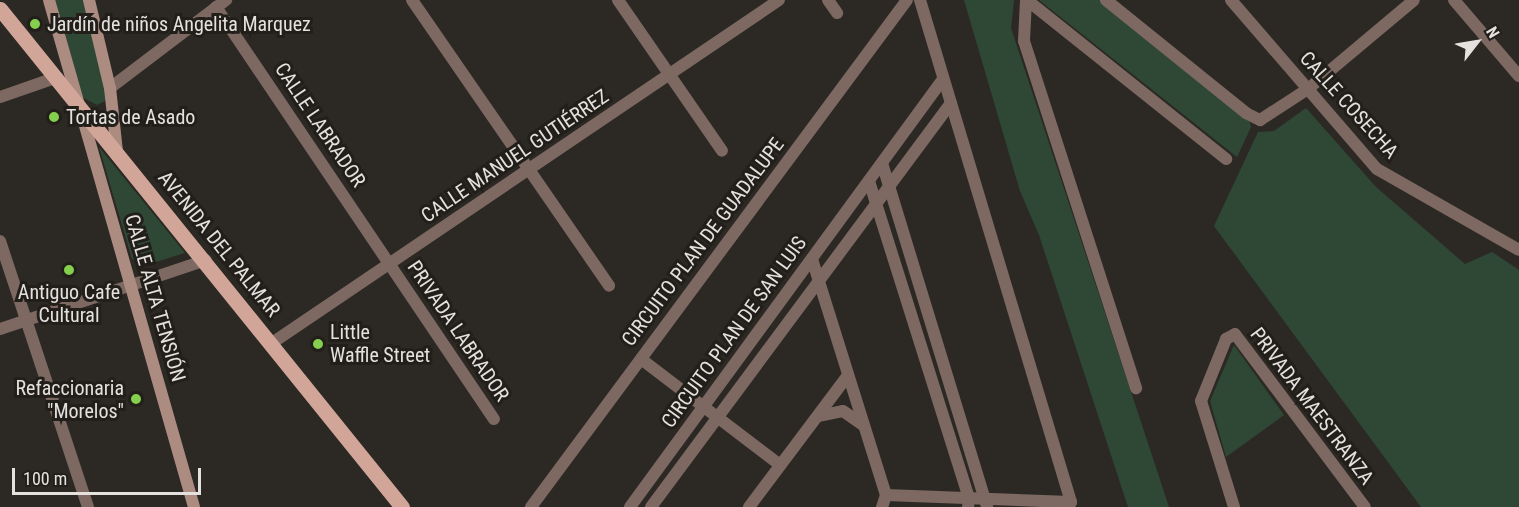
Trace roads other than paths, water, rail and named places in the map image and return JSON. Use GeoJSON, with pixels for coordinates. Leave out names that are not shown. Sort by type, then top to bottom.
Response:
{"type":"FeatureCollection","features":[{"type":"Feature","properties":{"kind":"main road","name":"AVENIDA DEL PALMAR"},"geometry":{"type":"LineString","coordinates":[[0,9],[206,260],[398,507]]}},
{"type":"Feature","properties":{"kind":"street","name":"CALLE ALTA TENSIÓN"},"geometry":{"type":"LineString","coordinates":[[49,0],[76,101],[132,286],[194,507]]}},
{"type":"Feature","properties":{"kind":"street"},"geometry":{"type":"LineString","coordinates":[[89,0],[110,88],[117,151]]}},
{"type":"Feature","properties":{"kind":"street"},"geometry":{"type":"LineString","coordinates":[[412,0],[609,286]]}},
{"type":"Feature","properties":{"kind":"street"},"geometry":{"type":"LineString","coordinates":[[618,0],[722,151]]}},
{"type":"Feature","properties":{"kind":"street","name":"CALLE MANUEL GUTIÉRREZ"},"geometry":{"type":"LineString","coordinates":[[272,343],[779,0]]}},
{"type":"Feature","properties":{"kind":"street"},"geometry":{"type":"LineString","coordinates":[[828,0],[837,13]]}},
{"type":"Feature","properties":{"kind":"street","name":"CIRCUITO PLAN DE GUADALUPE"},"geometry":{"type":"LineString","coordinates":[[531,507],[907,0]]}},
{"type":"Feature","properties":{"kind":"street"},"geometry":{"type":"LineString","coordinates":[[812,259],[865,428],[884,501],[1070,504],[921,0]]}},
{"type":"Feature","properties":{"kind":"street"},"geometry":{"type":"LineString","coordinates":[[1027,0],[1226,159]]}},
{"type":"Feature","properties":{"kind":"street"},"geometry":{"type":"LineString","coordinates":[[1027,0],[1024,41],[1136,388]]}},
{"type":"Feature","properties":{"kind":"street"},"geometry":{"type":"LineString","coordinates":[[1106,0],[1228,100],[1260,120],[1308,89],[1414,0]]}},
{"type":"Feature","properties":{"kind":"street","name":"CALLE COSECHA"},"geometry":{"type":"LineString","coordinates":[[1231,0],[1377,169],[1519,250]]}},
{"type":"Feature","properties":{"kind":"street"},"geometry":{"type":"LineString","coordinates":[[1454,0],[1519,76]]}},
{"type":"Feature","properties":{"kind":"street"},"geometry":{"type":"LineString","coordinates":[[110,88],[221,4]]}},
{"type":"Feature","properties":{"kind":"street","name":"CALLE LABRADOR"},"geometry":{"type":"LineString","coordinates":[[221,4],[390,265]]}},
{"type":"Feature","properties":{"kind":"street"},"geometry":{"type":"LineString","coordinates":[[0,98],[56,78]]}},
{"type":"Feature","properties":{"kind":"street","name":"CIRCUITO PLAN DE SAN LUIS"},"geometry":{"type":"LineString","coordinates":[[630,507],[944,79]]}},
{"type":"Feature","properties":{"kind":"street","name":"CIRCUITO PLAN DE SAN LUIS"},"geometry":{"type":"LineString","coordinates":[[651,507],[951,104]]}},
{"type":"Feature","properties":{"kind":"street"},"geometry":{"type":"LineString","coordinates":[[882,163],[987,503]]}},
{"type":"Feature","properties":{"kind":"street"},"geometry":{"type":"LineString","coordinates":[[869,181],[969,503]]}},
{"type":"Feature","properties":{"kind":"street"},"geometry":{"type":"LineString","coordinates":[[0,241],[88,507]]}},
{"type":"Feature","properties":{"kind":"street"},"geometry":{"type":"LineString","coordinates":[[0,329],[206,260]]}},
{"type":"Feature","properties":{"kind":"street","name":"PRIVADA LABRADOR"},"geometry":{"type":"LineString","coordinates":[[390,265],[494,419]]}},
{"type":"Feature","properties":{"kind":"street","name":"PRIVADA MAESTRANZA"},"geometry":{"type":"LineString","coordinates":[[1234,507],[1201,401],[1226,339],[1235,334],[1365,507]]}},
{"type":"Feature","properties":{"kind":"street"},"geometry":{"type":"LineString","coordinates":[[641,359],[780,465]]}},
{"type":"Feature","properties":{"kind":"street"},"geometry":{"type":"LineString","coordinates":[[748,507],[848,375]]}},
{"type":"Feature","properties":{"kind":"street"},"geometry":{"type":"LineString","coordinates":[[817,417],[843,411],[858,418],[865,428]]}},
{"type":"Feature","properties":{"kind":"place","name":"Jardín de niños Angelita Marquez"},"geometry":{"type":"Point","coordinates":[35,24]}},
{"type":"Feature","properties":{"kind":"place","name":"Tortas de Asado"},"geometry":{"type":"Point","coordinates":[54,117]}},
{"type":"Feature","properties":{"kind":"place","name":"Antiguo Cafe Cultural"},"geometry":{"type":"Point","coordinates":[69,270]}},
{"type":"Feature","properties":{"kind":"place","name":"Little Waffle Street"},"geometry":{"type":"Point","coordinates":[318,344]}},
{"type":"Feature","properties":{"kind":"place","name":"Refaccionaria \"Morelos\""},"geometry":{"type":"Point","coordinates":[136,399]}}]}
